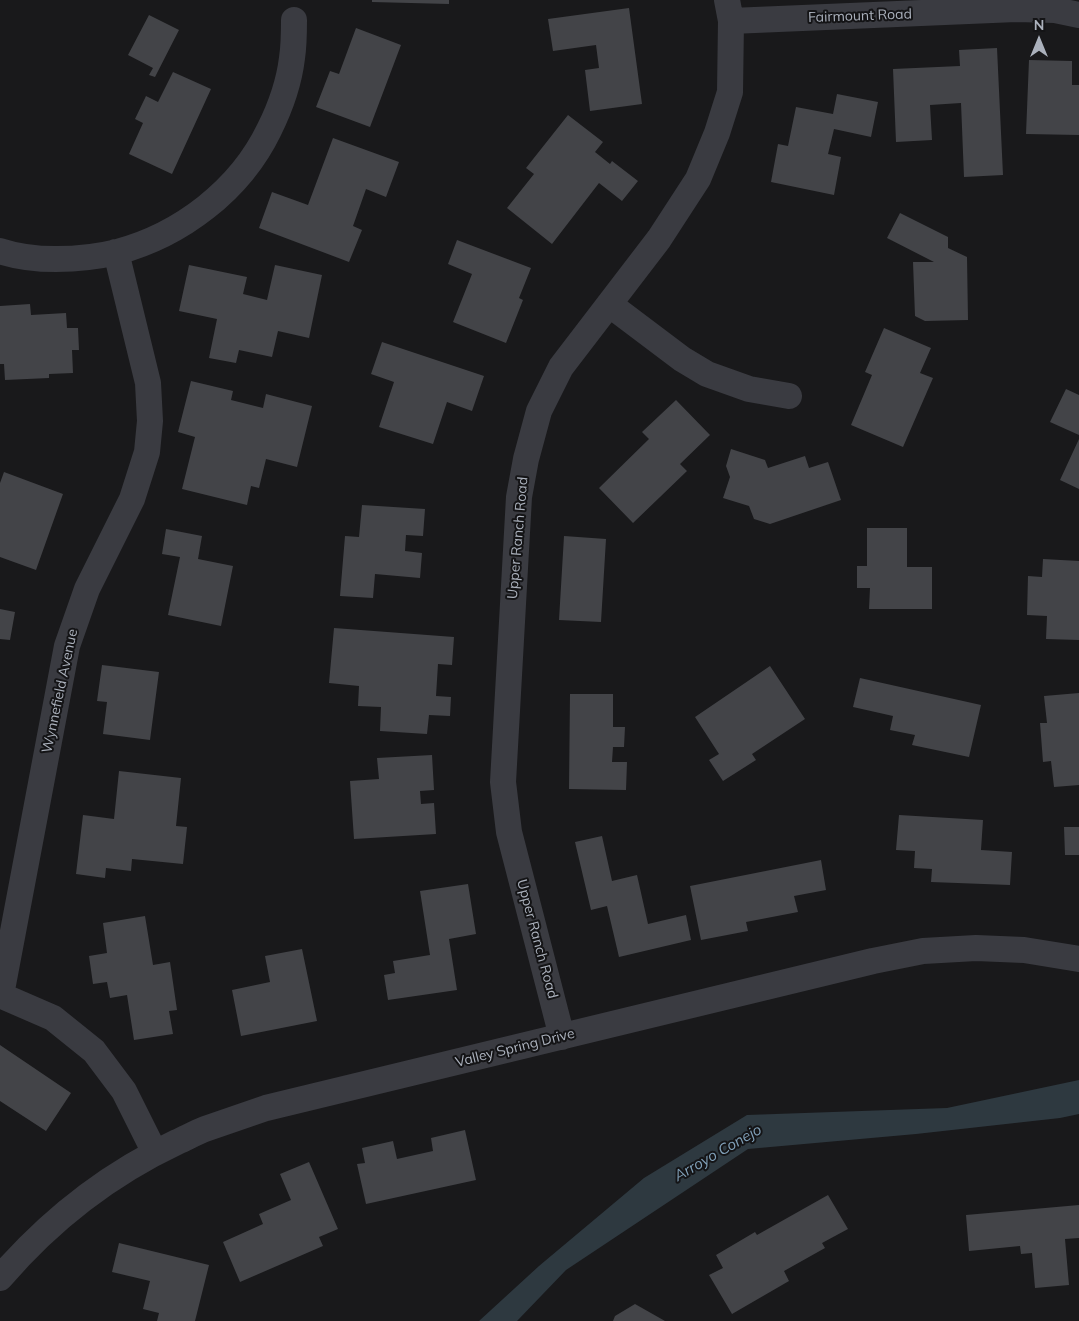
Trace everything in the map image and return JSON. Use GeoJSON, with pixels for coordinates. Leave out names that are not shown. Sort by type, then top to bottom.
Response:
{"type":"FeatureCollection","features":[{"type":"Feature","properties":{"kind":"street","name":"Fairmount Road"},"geometry":{"type":"LineString","coordinates":[[729,11],[1016,9],[1048,5],[1079,14]]}},
{"type":"Feature","properties":{"kind":"street","name":"Upper Ranch Road"},"geometry":{"type":"LineString","coordinates":[[562,1037],[510,832],[503,782],[519,497],[526,459],[539,411],[561,368],[659,239],[698,179],[717,134],[730,92],[729,11]]}},
{"type":"Feature","properties":{"kind":"street"},"geometry":{"type":"LineString","coordinates":[[0,251],[41,259],[80,259],[116,252],[155,239],[192,218],[225,191],[249,163],[268,131],[284,95],[292,59],[294,20]]}},
{"type":"Feature","properties":{"kind":"street","name":"Wynnefield Avenue"},"geometry":{"type":"LineString","coordinates":[[0,995],[67,646],[87,589],[132,499],[147,452],[150,421],[148,382],[116,252]]}},
{"type":"Feature","properties":{"kind":"street"},"geometry":{"type":"LineString","coordinates":[[609,304],[682,359],[707,374],[748,390],[789,396]]}},
{"type":"Feature","properties":{"kind":"street","name":"Valley Spring Drive"},"geometry":{"type":"LineString","coordinates":[[0,1278],[60,1217],[104,1183],[155,1153],[204,1130],[266,1108],[923,950],[976,948],[1024,950],[1079,959]]}},
{"type":"Feature","properties":{"kind":"street"},"geometry":{"type":"LineString","coordinates":[[0,995],[53,1018],[94,1051],[124,1091],[155,1153]]}},
{"type":"Feature","properties":{"kind":"water","name":"Arroyo Conejo"},"geometry":{"type":"Polygon","coordinates":[[[1079,1080],[1079,1114],[1060,1118],[916,1134],[748,1149],[566,1270],[517,1321],[479,1321],[539,1266],[644,1178],[747,1115],[947,1108],[1079,1080]]]}},
{"type":"Feature","properties":{"kind":"building"},"geometry":{"type":"Polygon","coordinates":[[[372,0],[449,0],[449,4],[372,2],[372,0]]]}},
{"type":"Feature","properties":{"kind":"building"},"geometry":{"type":"Polygon","coordinates":[[[629,8],[642,104],[590,111],[585,70],[599,68],[596,45],[553,51],[548,19],[629,8]]]}},
{"type":"Feature","properties":{"kind":"building"},"geometry":{"type":"Polygon","coordinates":[[[149,15],[179,30],[155,77],[149,75],[153,68],[128,55],[149,15]]]}},
{"type":"Feature","properties":{"kind":"building"},"geometry":{"type":"Polygon","coordinates":[[[356,28],[401,45],[370,127],[316,107],[330,71],[339,74],[356,28]]]}},
{"type":"Feature","properties":{"kind":"building"},"geometry":{"type":"Polygon","coordinates":[[[997,48],[1003,175],[964,177],[961,103],[930,105],[932,140],[896,142],[893,69],[960,66],[959,50],[997,48]]]}},
{"type":"Feature","properties":{"kind":"building"},"geometry":{"type":"Polygon","coordinates":[[[1029,60],[1072,61],[1072,85],[1079,85],[1079,135],[1026,134],[1029,60]]]}},
{"type":"Feature","properties":{"kind":"building"},"geometry":{"type":"Polygon","coordinates":[[[173,72],[211,89],[172,174],[129,154],[143,123],[135,119],[146,96],[158,102],[173,72]]]}},
{"type":"Feature","properties":{"kind":"building"},"geometry":{"type":"Polygon","coordinates":[[[837,94],[878,102],[871,137],[834,129],[828,154],[841,157],[834,195],[771,182],[778,144],[788,146],[796,107],[833,114],[837,94]]]}},
{"type":"Feature","properties":{"kind":"building"},"geometry":{"type":"Polygon","coordinates":[[[568,115],[603,142],[595,152],[610,164],[612,161],[638,181],[622,201],[599,183],[552,244],[507,208],[534,174],[526,168],[568,115]]]}},
{"type":"Feature","properties":{"kind":"building"},"geometry":{"type":"Polygon","coordinates":[[[333,138],[399,162],[386,197],[366,189],[353,226],[362,230],[349,262],[259,228],[272,192],[308,205],[333,138]]]}},
{"type":"Feature","properties":{"kind":"building"},"geometry":{"type":"Polygon","coordinates":[[[900,213],[948,237],[948,248],[967,257],[968,320],[925,321],[915,316],[913,262],[934,262],[887,238],[900,213]]]}},
{"type":"Feature","properties":{"kind":"building"},"geometry":{"type":"Polygon","coordinates":[[[457,240],[531,268],[519,298],[523,300],[506,343],[453,322],[472,274],[448,264],[457,240]]]}},
{"type":"Feature","properties":{"kind":"building"},"geometry":{"type":"Polygon","coordinates":[[[189,265],[247,277],[243,294],[267,300],[275,265],[322,275],[309,338],[278,331],[272,357],[239,350],[236,363],[209,358],[217,319],[179,311],[189,265]]]}},
{"type":"Feature","properties":{"kind":"building"},"geometry":{"type":"Polygon","coordinates":[[[30,304],[31,315],[66,313],[67,328],[78,328],[79,350],[72,350],[73,373],[49,374],[49,378],[5,380],[4,364],[0,364],[0,306],[30,304]]]}},
{"type":"Feature","properties":{"kind":"building"},"geometry":{"type":"Polygon","coordinates":[[[884,328],[931,348],[920,373],[933,378],[903,447],[851,425],[872,375],[865,372],[884,328]]]}},
{"type":"Feature","properties":{"kind":"building"},"geometry":{"type":"Polygon","coordinates":[[[382,342],[484,376],[472,411],[447,402],[433,444],[379,427],[394,382],[371,374],[382,342]]]}},
{"type":"Feature","properties":{"kind":"building"},"geometry":{"type":"Polygon","coordinates":[[[191,381],[233,391],[231,400],[263,408],[266,394],[312,406],[297,467],[266,459],[259,488],[251,486],[247,505],[182,489],[195,437],[178,432],[191,381]]]}},
{"type":"Feature","properties":{"kind":"building"},"geometry":{"type":"Polygon","coordinates":[[[1066,389],[1079,395],[1079,435],[1050,422],[1066,389]]]}},
{"type":"Feature","properties":{"kind":"building"},"geometry":{"type":"Polygon","coordinates":[[[676,400],[710,435],[680,464],[687,471],[633,523],[599,488],[649,439],[642,432],[676,400]]]}},
{"type":"Feature","properties":{"kind":"building"},"geometry":{"type":"Polygon","coordinates":[[[1079,439],[1079,489],[1060,480],[1079,439]]]}},
{"type":"Feature","properties":{"kind":"building"},"geometry":{"type":"Polygon","coordinates":[[[731,449],[765,460],[768,468],[805,456],[809,468],[828,462],[841,500],[770,524],[754,519],[749,506],[723,498],[730,477],[726,466],[731,449]]]}},
{"type":"Feature","properties":{"kind":"building"},"geometry":{"type":"Polygon","coordinates":[[[4,472],[63,494],[36,570],[0,557],[0,483],[4,472]]]}},
{"type":"Feature","properties":{"kind":"building"},"geometry":{"type":"Polygon","coordinates":[[[362,505],[425,509],[423,536],[406,535],[405,551],[422,553],[420,578],[375,574],[373,598],[340,596],[345,536],[359,537],[362,505]]]}},
{"type":"Feature","properties":{"kind":"building"},"geometry":{"type":"Polygon","coordinates":[[[867,528],[907,528],[907,567],[932,567],[932,609],[869,609],[870,588],[857,588],[857,566],[867,566],[867,528]]]}},
{"type":"Feature","properties":{"kind":"building"},"geometry":{"type":"Polygon","coordinates":[[[166,529],[202,536],[198,559],[233,566],[221,626],[168,615],[180,557],[162,554],[166,529]]]}},
{"type":"Feature","properties":{"kind":"building"},"geometry":{"type":"Polygon","coordinates":[[[564,536],[606,539],[601,622],[559,620],[564,536]]]}},
{"type":"Feature","properties":{"kind":"building"},"geometry":{"type":"Polygon","coordinates":[[[1043,559],[1079,561],[1079,640],[1046,639],[1047,616],[1027,615],[1028,576],[1042,577],[1043,559]]]}},
{"type":"Feature","properties":{"kind":"building"},"geometry":{"type":"Polygon","coordinates":[[[0,609],[15,612],[10,640],[0,639],[0,609]]]}},
{"type":"Feature","properties":{"kind":"building"},"geometry":{"type":"Polygon","coordinates":[[[334,628],[454,637],[452,665],[438,664],[436,696],[451,697],[450,716],[429,715],[427,734],[380,731],[381,707],[358,706],[359,686],[329,683],[334,628]]]}},
{"type":"Feature","properties":{"kind":"building"},"geometry":{"type":"Polygon","coordinates":[[[102,665],[159,672],[150,740],[103,734],[107,702],[97,701],[102,665]]]}},
{"type":"Feature","properties":{"kind":"building"},"geometry":{"type":"Polygon","coordinates":[[[770,666],[805,719],[752,754],[756,760],[723,781],[709,760],[719,754],[695,717],[770,666]]]}},
{"type":"Feature","properties":{"kind":"building"},"geometry":{"type":"Polygon","coordinates":[[[860,678],[981,705],[969,757],[912,745],[915,735],[890,730],[893,716],[853,707],[860,678]]]}},
{"type":"Feature","properties":{"kind":"building"},"geometry":{"type":"Polygon","coordinates":[[[1079,693],[1079,785],[1054,787],[1051,761],[1043,762],[1040,723],[1047,723],[1044,696],[1079,693]]]}},
{"type":"Feature","properties":{"kind":"building"},"geometry":{"type":"Polygon","coordinates":[[[570,694],[613,694],[613,727],[625,727],[624,747],[613,747],[612,762],[627,762],[626,790],[569,789],[570,694]]]}},
{"type":"Feature","properties":{"kind":"building"},"geometry":{"type":"Polygon","coordinates":[[[432,755],[434,790],[420,791],[421,804],[434,803],[436,834],[354,839],[350,781],[379,779],[377,758],[432,755]]]}},
{"type":"Feature","properties":{"kind":"building"},"geometry":{"type":"Polygon","coordinates":[[[119,771],[181,778],[176,826],[187,827],[183,864],[132,859],[131,871],[106,868],[105,878],[76,874],[83,815],[114,819],[119,771]]]}},
{"type":"Feature","properties":{"kind":"building"},"geometry":{"type":"Polygon","coordinates":[[[899,815],[983,820],[981,850],[1012,852],[1010,885],[931,882],[932,869],[914,868],[915,851],[896,850],[899,815]]]}},
{"type":"Feature","properties":{"kind":"building"},"geometry":{"type":"Polygon","coordinates":[[[1064,827],[1079,827],[1079,855],[1065,855],[1064,827]]]}},
{"type":"Feature","properties":{"kind":"building"},"geometry":{"type":"Polygon","coordinates":[[[602,836],[612,881],[637,875],[648,924],[686,915],[691,940],[619,957],[607,906],[591,910],[575,842],[602,836]]]}},
{"type":"Feature","properties":{"kind":"building"},"geometry":{"type":"Polygon","coordinates":[[[821,860],[826,890],[794,896],[798,912],[746,922],[748,931],[701,940],[690,886],[821,860]]]}},
{"type":"Feature","properties":{"kind":"building"},"geometry":{"type":"Polygon","coordinates":[[[468,884],[476,934],[449,939],[457,990],[388,1000],[384,975],[395,973],[393,961],[430,955],[420,891],[468,884]]]}},
{"type":"Feature","properties":{"kind":"building"},"geometry":{"type":"Polygon","coordinates":[[[145,916],[153,965],[170,962],[177,1010],[169,1011],[173,1034],[134,1040],[127,995],[110,998],[107,982],[93,984],[89,956],[107,953],[103,923],[145,916]]]}},
{"type":"Feature","properties":{"kind":"building"},"geometry":{"type":"Polygon","coordinates":[[[302,949],[317,1021],[241,1036],[232,990],[270,982],[265,956],[302,949]]]}},
{"type":"Feature","properties":{"kind":"building"},"geometry":{"type":"Polygon","coordinates":[[[0,1045],[71,1093],[46,1131],[0,1101],[0,1045]]]}},
{"type":"Feature","properties":{"kind":"building"},"geometry":{"type":"Polygon","coordinates":[[[465,1130],[476,1180],[366,1204],[357,1164],[365,1163],[362,1148],[393,1141],[397,1159],[433,1151],[431,1138],[465,1130]]]}},
{"type":"Feature","properties":{"kind":"building"},"geometry":{"type":"Polygon","coordinates":[[[309,1162],[338,1229],[319,1237],[323,1246],[240,1282],[223,1242],[263,1224],[259,1214],[291,1200],[280,1174],[309,1162]]]}},
{"type":"Feature","properties":{"kind":"building"},"geometry":{"type":"Polygon","coordinates":[[[828,1195],[848,1229],[822,1243],[825,1248],[784,1271],[789,1281],[732,1314],[709,1275],[723,1268],[716,1255],[755,1232],[757,1235],[828,1195]]]}},
{"type":"Feature","properties":{"kind":"building"},"geometry":{"type":"Polygon","coordinates":[[[1079,1205],[1079,1238],[1065,1239],[1069,1285],[1035,1288],[1032,1253],[1021,1254],[1020,1246],[969,1251],[966,1215],[1079,1205]]]}},
{"type":"Feature","properties":{"kind":"building"},"geometry":{"type":"Polygon","coordinates":[[[119,1243],[209,1265],[195,1321],[157,1321],[159,1313],[143,1309],[150,1281],[112,1272],[119,1243]]]}},
{"type":"Feature","properties":{"kind":"building"},"geometry":{"type":"Polygon","coordinates":[[[635,1304],[665,1321],[613,1321],[615,1316],[635,1304]]]}}]}
